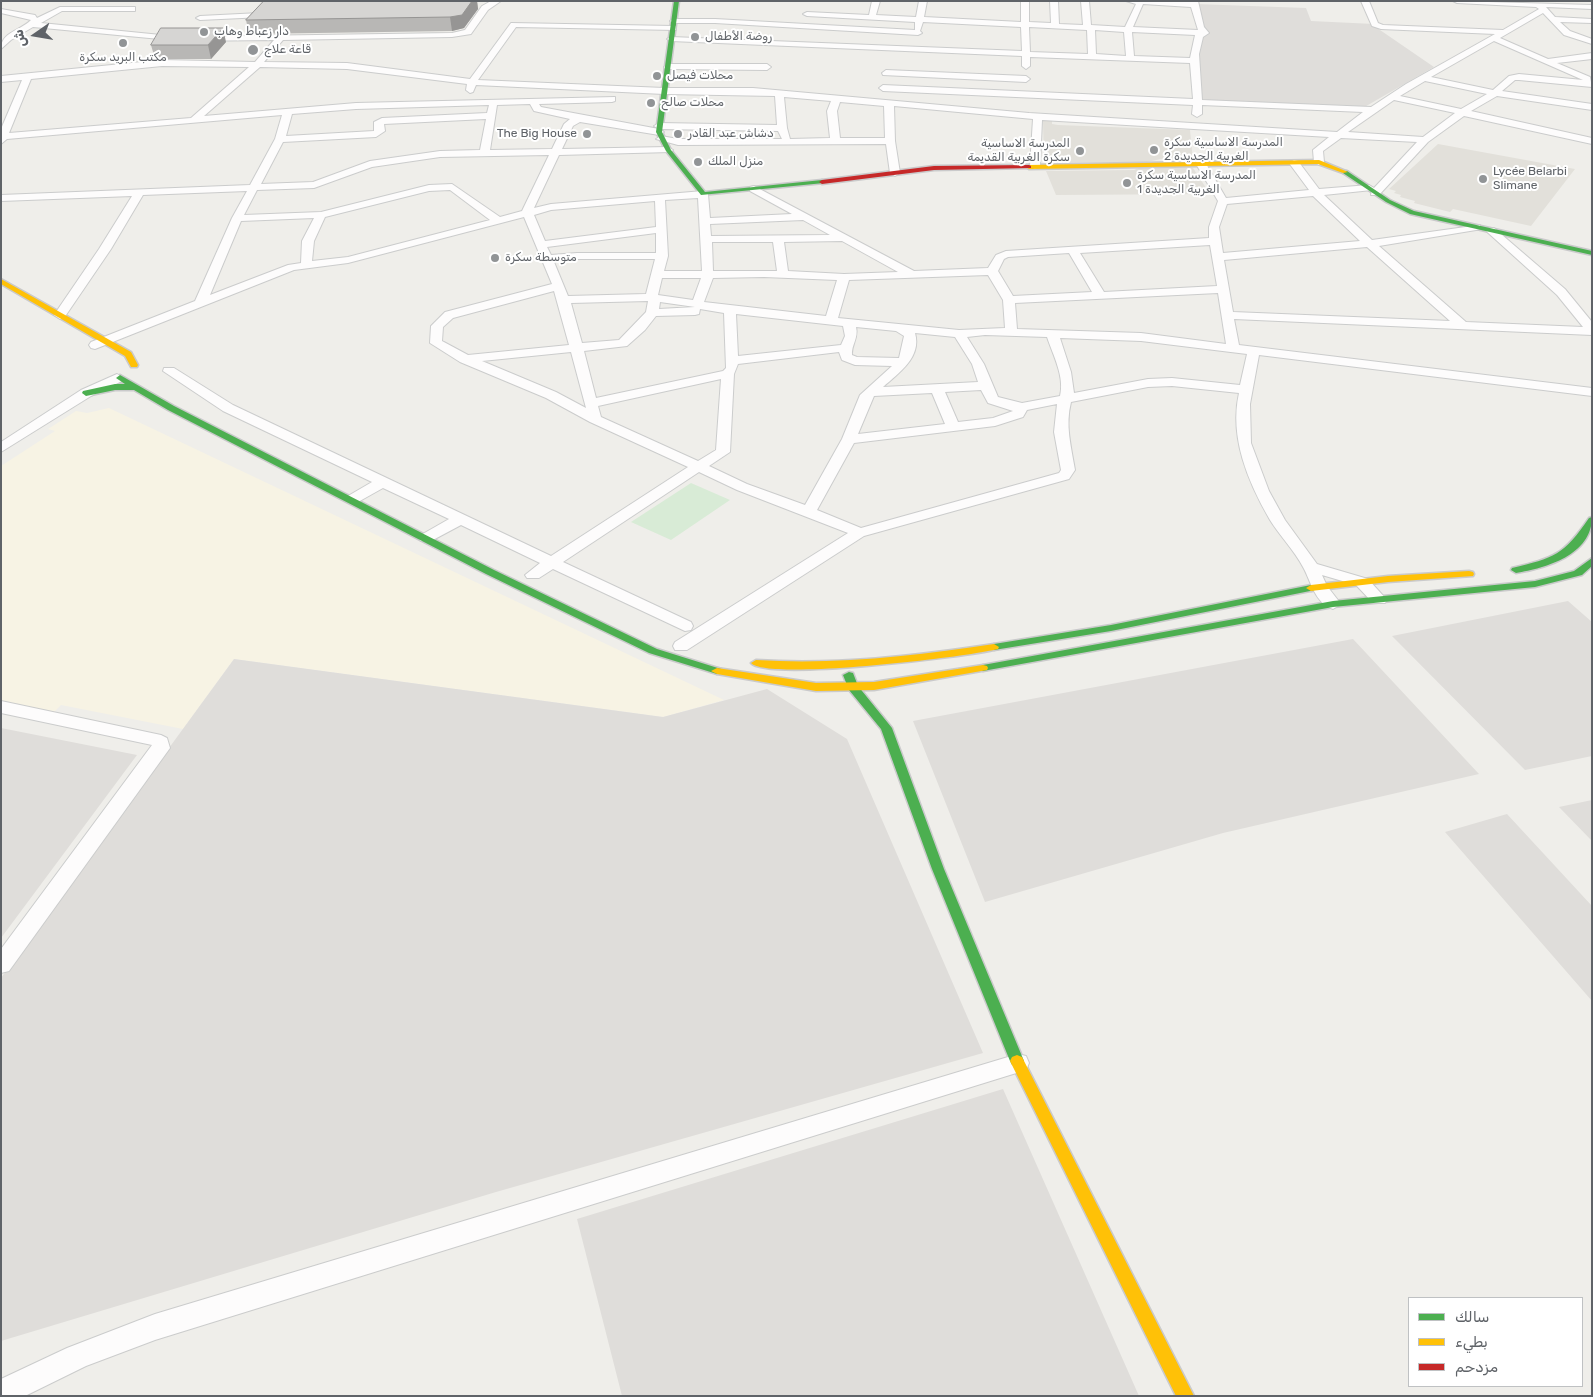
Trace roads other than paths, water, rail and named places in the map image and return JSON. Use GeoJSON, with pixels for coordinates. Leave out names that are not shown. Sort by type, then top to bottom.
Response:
{"type":"FeatureCollection","features":[{"type":"Feature","properties":{"kind":"street"},"geometry":{"type":"LineString","coordinates":[[108,33],[139,1]]}},
{"type":"Feature","properties":{"kind":"street"},"geometry":{"type":"LineString","coordinates":[[677,1],[668,67],[662,87],[660,132],[668,150],[703,194],[708,276],[697,304]]}},
{"type":"Feature","properties":{"kind":"street"},"geometry":{"type":"LineString","coordinates":[[872,17],[876,1]]}},
{"type":"Feature","properties":{"kind":"street"},"geometry":{"type":"LineString","coordinates":[[915,50],[923,1]]}},
{"type":"Feature","properties":{"kind":"street"},"geometry":{"type":"LineString","coordinates":[[1025,1],[1026,79],[1031,107],[1035,166]]}},
{"type":"Feature","properties":{"kind":"street"},"geometry":{"type":"LineString","coordinates":[[1054,1],[1054,26]]}},
{"type":"Feature","properties":{"kind":"street"},"geometry":{"type":"LineString","coordinates":[[1085,1],[1092,58]]}},
{"type":"Feature","properties":{"kind":"street"},"geometry":{"type":"LineString","coordinates":[[1130,1],[1195,3],[1200,28],[1205,33]]}},
{"type":"Feature","properties":{"kind":"street"},"geometry":{"type":"LineString","coordinates":[[1130,59],[1128,29],[1141,1]]}},
{"type":"Feature","properties":{"kind":"street"},"geometry":{"type":"LineString","coordinates":[[1365,1],[1375,24],[1381,27],[1504,32]]}},
{"type":"Feature","properties":{"kind":"street"},"geometry":{"type":"LineString","coordinates":[[1457,1],[1541,7],[1592,7]]}},
{"type":"Feature","properties":{"kind":"street"},"geometry":{"type":"LineString","coordinates":[[33,23],[158,41],[462,34],[471,30],[493,3]]}},
{"type":"Feature","properties":{"kind":"street"},"geometry":{"type":"LineString","coordinates":[[479,4],[493,3]]}},
{"type":"Feature","properties":{"kind":"street"},"geometry":{"type":"LineString","coordinates":[[1319,162],[1318,150],[1372,110],[1504,32],[1541,7]]}},
{"type":"Feature","properties":{"kind":"street"},"geometry":{"type":"LineString","coordinates":[[1541,7],[1567,33],[1592,42]]}},
{"type":"Feature","properties":{"kind":"street"},"geometry":{"type":"LineString","coordinates":[[237,38],[266,8]]}},
{"type":"Feature","properties":{"kind":"street"},"geometry":{"type":"LineString","coordinates":[[1,47],[8,38],[60,9],[132,9]]}},
{"type":"Feature","properties":{"kind":"street"},"geometry":{"type":"LineString","coordinates":[[194,25],[204,10]]}},
{"type":"Feature","properties":{"kind":"street"},"geometry":{"type":"LineString","coordinates":[[1,11],[32,17],[35,20],[33,23]]}},
{"type":"Feature","properties":{"kind":"street"},"geometry":{"type":"LineString","coordinates":[[668,67],[774,55],[791,44],[804,26],[808,11],[920,20],[978,31],[1024,24],[1205,33]]}},
{"type":"Feature","properties":{"kind":"street"},"geometry":{"type":"LineString","coordinates":[[200,18],[260,16]]}},
{"type":"Feature","properties":{"kind":"street"},"geometry":{"type":"LineString","coordinates":[[1552,19],[1592,21]]}},
{"type":"Feature","properties":{"kind":"street"},"geometry":{"type":"LineString","coordinates":[[673,29],[715,20],[918,33]]}},
{"type":"Feature","properties":{"kind":"street"},"geometry":{"type":"LineString","coordinates":[[460,102],[469,92],[472,82],[514,25],[673,29],[739,42],[774,55]]}},
{"type":"Feature","properties":{"kind":"street"},"geometry":{"type":"LineString","coordinates":[[8,29],[22,30]]}},
{"type":"Feature","properties":{"kind":"street"},"geometry":{"type":"LineString","coordinates":[[978,31],[978,70]]}},
{"type":"Feature","properties":{"kind":"street"},"geometry":{"type":"LineString","coordinates":[[181,39],[187,32]]}},
{"type":"Feature","properties":{"kind":"street"},"geometry":{"type":"LineString","coordinates":[[1196,125],[1199,102],[1194,45],[1199,36],[1205,33]]}},
{"type":"Feature","properties":{"kind":"street"},"geometry":{"type":"LineString","coordinates":[[194,120],[258,64],[281,37]]}},
{"type":"Feature","properties":{"kind":"street"},"geometry":{"type":"LineString","coordinates":[[1494,38],[1548,61],[1592,83]]}},
{"type":"Feature","properties":{"kind":"street"},"geometry":{"type":"LineString","coordinates":[[711,91],[739,42]]}},
{"type":"Feature","properties":{"kind":"street"},"geometry":{"type":"LineString","coordinates":[[791,44],[889,61],[978,70],[1026,79]]}},
{"type":"Feature","properties":{"kind":"street"},"geometry":{"type":"LineString","coordinates":[[889,61],[915,50],[1194,61]]}},
{"type":"Feature","properties":{"kind":"street"},"geometry":{"type":"LineString","coordinates":[[758,84],[774,55]]}},
{"type":"Feature","properties":{"kind":"street"},"geometry":{"type":"LineString","coordinates":[[1548,61],[1592,56]]}},
{"type":"Feature","properties":{"kind":"street"},"geometry":{"type":"LineString","coordinates":[[1,79],[143,61],[347,66],[472,82],[576,87],[662,87],[711,91],[758,84],[779,93],[884,104],[1031,107],[1199,102],[1372,110]]}},
{"type":"Feature","properties":{"kind":"street"},"geometry":{"type":"LineString","coordinates":[[889,61],[883,88],[895,173]]}},
{"type":"Feature","properties":{"kind":"street"},"geometry":{"type":"LineString","coordinates":[[28,76],[2,138],[356,106],[566,100],[662,87]]}},
{"type":"Feature","properties":{"kind":"street"},"geometry":{"type":"LineString","coordinates":[[566,100],[582,77]]}},
{"type":"Feature","properties":{"kind":"street"},"geometry":{"type":"LineString","coordinates":[[1223,201],[1316,193],[1372,191],[1425,140],[1516,77],[1592,83]]}},
{"type":"Feature","properties":{"kind":"street"},"geometry":{"type":"LineString","coordinates":[[1424,78],[1496,92],[1592,107]]}},
{"type":"Feature","properties":{"kind":"street"},"geometry":{"type":"LineString","coordinates":[[883,88],[1196,125],[1425,140]]}},
{"type":"Feature","properties":{"kind":"street"},"geometry":{"type":"LineString","coordinates":[[779,93],[782,128],[788,141]]}},
{"type":"Feature","properties":{"kind":"street"},"geometry":{"type":"LineString","coordinates":[[1393,97],[1591,140]]}},
{"type":"Feature","properties":{"kind":"street"},"geometry":{"type":"LineString","coordinates":[[835,141],[832,111],[836,99]]}},
{"type":"Feature","properties":{"kind":"street"},"geometry":{"type":"LineString","coordinates":[[533,101],[537,109],[660,132],[782,128]]}},
{"type":"Feature","properties":{"kind":"street"},"geometry":{"type":"LineString","coordinates":[[485,152],[493,105],[489,102]]}},
{"type":"Feature","properties":{"kind":"street"},"geometry":{"type":"LineString","coordinates":[[201,302],[237,218],[280,139],[288,111]]}},
{"type":"Feature","properties":{"kind":"street"},"geometry":{"type":"LineString","coordinates":[[280,139],[376,134],[380,131],[379,122],[382,121],[492,116]]}},
{"type":"Feature","properties":{"kind":"street"},"geometry":{"type":"LineString","coordinates":[[578,118],[569,124],[528,212],[539,245],[561,293],[593,403],[595,419]]}},
{"type":"Feature","properties":{"kind":"street"},"geometry":{"type":"LineString","coordinates":[[660,132],[678,142],[890,141]]}},
{"type":"Feature","properties":{"kind":"street"},"geometry":{"type":"LineString","coordinates":[[1,198],[314,185],[378,162],[429,155],[485,152],[668,150]]}},
{"type":"Feature","properties":{"kind":"street"},"geometry":{"type":"LineString","coordinates":[[100,342],[275,273],[306,265],[348,260],[528,212],[574,203],[703,194],[934,168],[1319,162],[1340,168],[1398,208],[1412,213],[1592,253]]}},
{"type":"Feature","properties":{"kind":"street"},"geometry":{"type":"LineString","coordinates":[[1294,163],[1316,193],[1370,244],[1462,325]]}},
{"type":"Feature","properties":{"kind":"street"},"geometry":{"type":"LineString","coordinates":[[1202,164],[1223,201],[1214,227],[1214,241],[1233,347]]}},
{"type":"Feature","properties":{"kind":"street"},"geometry":{"type":"LineString","coordinates":[[237,218],[321,215],[429,188],[446,186],[452,187],[497,220]]}},
{"type":"Feature","properties":{"kind":"street"},"geometry":{"type":"LineString","coordinates":[[754,189],[912,275]]}},
{"type":"Feature","properties":{"kind":"street"},"geometry":{"type":"LineString","coordinates":[[60,315],[105,249],[138,193]]}},
{"type":"Feature","properties":{"kind":"street"},"geometry":{"type":"LineString","coordinates":[[651,298],[662,256],[660,197]]}},
{"type":"Feature","properties":{"kind":"street"},"geometry":{"type":"LineString","coordinates":[[306,265],[308,241],[321,215]]}},
{"type":"Feature","properties":{"kind":"street"},"geometry":{"type":"LineString","coordinates":[[705,222],[804,217]]}},
{"type":"Feature","properties":{"kind":"street"},"geometry":{"type":"LineString","coordinates":[[1217,257],[1370,244],[1476,227]]}},
{"type":"Feature","properties":{"kind":"street"},"geometry":{"type":"LineString","coordinates":[[539,245],[662,229]]}},
{"type":"Feature","properties":{"kind":"street"},"geometry":{"type":"LineString","coordinates":[[1490,230],[1561,292],[1592,331]]}},
{"type":"Feature","properties":{"kind":"street"},"geometry":{"type":"LineString","coordinates":[[778,238],[783,275]]}},
{"type":"Feature","properties":{"kind":"street"},"geometry":{"type":"LineString","coordinates":[[706,239],[845,238]]}},
{"type":"Feature","properties":{"kind":"street"},"geometry":{"type":"LineString","coordinates":[[992,271],[1000,257],[1006,254],[1214,241]]}},
{"type":"Feature","properties":{"kind":"street"},"geometry":{"type":"LineString","coordinates":[[1073,250],[1100,295]]}},
{"type":"Feature","properties":{"kind":"street"},"geometry":{"type":"LineString","coordinates":[[547,259],[577,256],[662,256]]}},
{"type":"Feature","properties":{"kind":"street"},"geometry":{"type":"LineString","coordinates":[[657,275],[844,277],[992,271]]}},
{"type":"Feature","properties":{"kind":"street"},"geometry":{"type":"LineString","coordinates":[[992,271],[1009,300],[1011,332]]}},
{"type":"Feature","properties":{"kind":"street"},"geometry":{"type":"LineString","coordinates":[[831,320],[844,277]]}},
{"type":"Feature","properties":{"kind":"street"},"geometry":{"type":"LineString","coordinates":[[1,281],[60,315],[100,342],[106,355]]}},
{"type":"Feature","properties":{"kind":"street"},"geometry":{"type":"LineString","coordinates":[[1009,300],[1222,290]]}},
{"type":"Feature","properties":{"kind":"street"},"geometry":{"type":"LineString","coordinates":[[1,293],[128,354],[138,371],[116,372],[90,391],[1,448]]}},
{"type":"Feature","properties":{"kind":"street"},"geometry":{"type":"LineString","coordinates":[[710,308],[697,304],[651,298],[561,293],[468,309],[449,315],[438,323],[435,329],[436,343],[465,359],[552,395],[595,419],[742,487],[859,533]]}},
{"type":"Feature","properties":{"kind":"street"},"geometry":{"type":"LineString","coordinates":[[465,359],[622,343],[634,334],[652,313],[655,303],[651,298]]}},
{"type":"Feature","properties":{"kind":"street"},"geometry":{"type":"LineString","coordinates":[[652,313],[710,308],[959,334],[985,331],[1141,337],[1592,392]]}},
{"type":"Feature","properties":{"kind":"street"},"geometry":{"type":"LineString","coordinates":[[533,575],[725,449],[730,367],[730,310]]}},
{"type":"Feature","properties":{"kind":"street"},"geometry":{"type":"LineString","coordinates":[[1227,314],[1592,331]]}},
{"type":"Feature","properties":{"kind":"street"},"geometry":{"type":"LineString","coordinates":[[848,323],[852,330],[850,341],[845,348],[846,357],[855,362],[904,362]]}},
{"type":"Feature","properties":{"kind":"street"},"geometry":{"type":"LineString","coordinates":[[809,512],[849,439],[861,407],[870,392],[904,362],[908,352],[910,335],[901,328]]}},
{"type":"Feature","properties":{"kind":"street"},"geometry":{"type":"LineString","coordinates":[[677,644],[859,533],[1064,476],[1068,470],[1061,416],[1067,400],[1068,389],[1065,372],[1052,333]]}},
{"type":"Feature","properties":{"kind":"street"},"geometry":{"type":"LineString","coordinates":[[959,334],[978,364],[993,400],[1009,406],[1022,407],[1067,400],[1148,383],[1172,382],[1246,390]]}},
{"type":"Feature","properties":{"kind":"street"},"geometry":{"type":"LineString","coordinates":[[593,403],[730,367],[845,348]]}},
{"type":"Feature","properties":{"kind":"street"},"geometry":{"type":"LineString","coordinates":[[1254,350],[1243,404],[1244,442],[1262,491],[1278,520],[1311,567],[1319,587],[1333,604]]}},
{"type":"Feature","properties":{"kind":"street"},"geometry":{"type":"LineString","coordinates":[[168,371],[234,423],[307,459]]}},
{"type":"Feature","properties":{"kind":"street"},"geometry":{"type":"LineString","coordinates":[[116,372],[134,387],[218,430],[360,492],[383,498]]}},
{"type":"Feature","properties":{"kind":"street"},"geometry":{"type":"LineString","coordinates":[[870,392],[986,386]]}},
{"type":"Feature","properties":{"kind":"street"},"geometry":{"type":"LineString","coordinates":[[90,391],[114,387],[134,387]]}},
{"type":"Feature","properties":{"kind":"street"},"geometry":{"type":"LineString","coordinates":[[937,388],[953,427]]}},
{"type":"Feature","properties":{"kind":"street"},"geometry":{"type":"LineString","coordinates":[[849,439],[1009,419],[1018,414],[1022,407]]}},
{"type":"Feature","properties":{"kind":"street"},"geometry":{"type":"LineString","coordinates":[[217,411],[381,483],[685,626]]}},
{"type":"Feature","properties":{"kind":"street"},"geometry":{"type":"LineString","coordinates":[[218,430],[234,423]]}},
{"type":"Feature","properties":{"kind":"street"},"geometry":{"type":"LineString","coordinates":[[360,492],[381,483]]}},
{"type":"Feature","properties":{"kind":"street"},"geometry":{"type":"LineString","coordinates":[[360,492],[426,538],[653,651],[712,670],[816,687],[894,688],[1333,604],[1543,583],[1578,573],[1592,561]]}},
{"type":"Feature","properties":{"kind":"street"},"geometry":{"type":"LineString","coordinates":[[426,538],[459,520]]}},
{"type":"Feature","properties":{"kind":"street"},"geometry":{"type":"LineString","coordinates":[[1500,572],[1534,568],[1552,563],[1574,550],[1592,520]]}},
{"type":"Feature","properties":{"kind":"street"},"geometry":{"type":"LineString","coordinates":[[429,521],[459,536]]}},
{"type":"Feature","properties":{"kind":"street"},"geometry":{"type":"LineString","coordinates":[[1311,567],[1362,582],[1379,600]]}},
{"type":"Feature","properties":{"kind":"street"},"geometry":{"type":"LineString","coordinates":[[748,662],[799,667],[846,666],[888,662],[952,654],[1110,628],[1298,589],[1484,573]]}},
{"type":"Feature","properties":{"kind":"street"},"geometry":{"type":"LineString","coordinates":[[677,644],[698,652]]}},
{"type":"Feature","properties":{"kind":"street"},"geometry":{"type":"LineString","coordinates":[[888,662],[894,688]]}},
{"type":"Feature","properties":{"kind":"street"},"geometry":{"type":"LineString","coordinates":[[846,666],[853,687],[886,728],[938,869],[1018,1063],[1185,1396]]}},
{"type":"Feature","properties":{"kind":"street"},"geometry":{"type":"LineString","coordinates":[[1,707],[155,739],[161,742],[161,748],[1,965]]}},
{"type":"Feature","properties":{"kind":"street"},"geometry":{"type":"LineString","coordinates":[[886,728],[890,710]]}},
{"type":"Feature","properties":{"kind":"street"},"geometry":{"type":"LineString","coordinates":[[1,1394],[58,1364],[102,1345],[155,1327],[1018,1063]]}},
{"type":"Feature","properties":{"kind":"place","name":"دار زعباط وهاب"},"geometry":{"type":"Point","coordinates":[204,32]}},
{"type":"Feature","properties":{"kind":"place","name":"روضة الأطفال"},"geometry":{"type":"Point","coordinates":[695,37]}},
{"type":"Feature","properties":{"kind":"place","name":"مكتب البريد سكرة"},"geometry":{"type":"Point","coordinates":[123,43]}},
{"type":"Feature","properties":{"kind":"place","name":"قاعة علاج"},"geometry":{"type":"Point","coordinates":[253,50]}},
{"type":"Feature","properties":{"kind":"place","name":"محلات فيصل"},"geometry":{"type":"Point","coordinates":[657,76]}},
{"type":"Feature","properties":{"kind":"place","name":"محلات صالح"},"geometry":{"type":"Point","coordinates":[651,103]}},
{"type":"Feature","properties":{"kind":"place","name":"The Big House"},"geometry":{"type":"Point","coordinates":[587,134]}},
{"type":"Feature","properties":{"kind":"place","name":"دشاش عبد القادر"},"geometry":{"type":"Point","coordinates":[678,134]}},
{"type":"Feature","properties":{"kind":"place","name":"المدرسة الاساسية سكرة الغربية الجديدة 2"},"geometry":{"type":"Point","coordinates":[1154,150]}},
{"type":"Feature","properties":{"kind":"place","name":"المدرسة الاساسية سكرة الغربية القديمة"},"geometry":{"type":"Point","coordinates":[1080,151]}},
{"type":"Feature","properties":{"kind":"place","name":"منزل الملك"},"geometry":{"type":"Point","coordinates":[698,162]}},
{"type":"Feature","properties":{"kind":"place","name":"Lycée Belarbi Slimane"},"geometry":{"type":"Point","coordinates":[1483,179]}},
{"type":"Feature","properties":{"kind":"place","name":"المدرسة الاساسية سكرة الغربية الجديدة 1"},"geometry":{"type":"Point","coordinates":[1127,183]}},
{"type":"Feature","properties":{"kind":"place","name":"متوسطة سكرة"},"geometry":{"type":"Point","coordinates":[495,258]}}]}
